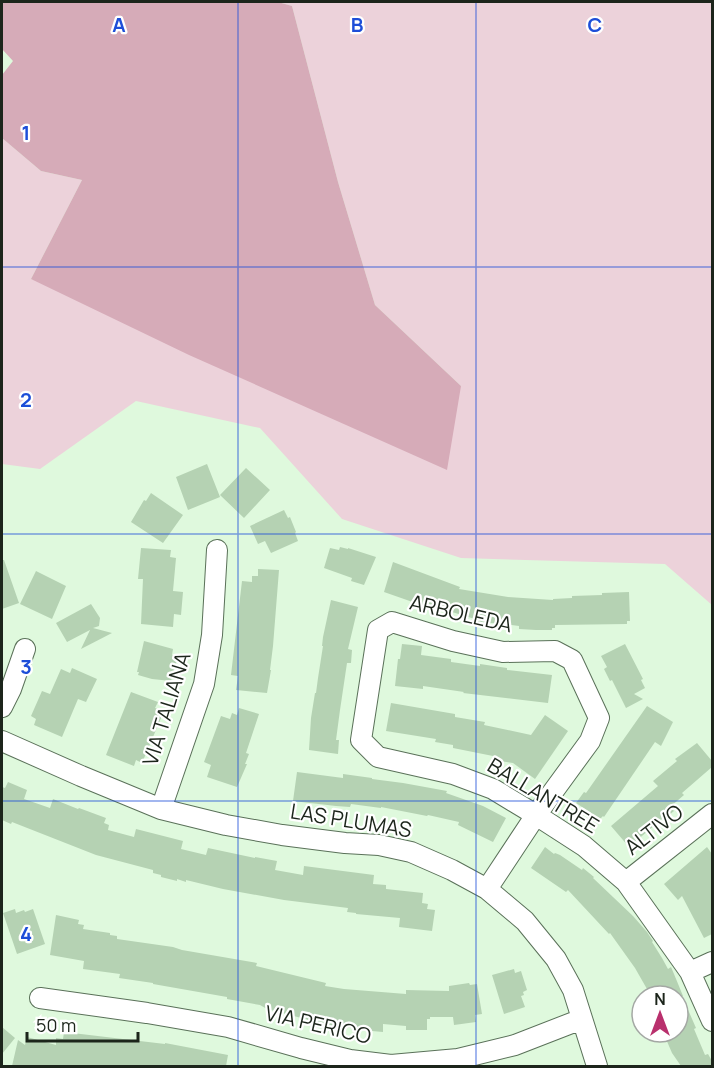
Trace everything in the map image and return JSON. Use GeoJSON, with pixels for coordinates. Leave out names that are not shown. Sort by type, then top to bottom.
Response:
{"type":"FeatureCollection","features":[{"type":"Feature","properties":{"kind":"street","name":"VIA TALIANA"},"geometry":{"type":"LineString","coordinates":[[161,809],[204,684],[212,635],[216,550]]}},
{"type":"Feature","properties":{"kind":"street","name":"ARBOLEDA"},"geometry":{"type":"LineString","coordinates":[[392,622],[453,641],[502,652],[555,651],[572,660],[599,718],[590,741],[536,815],[487,889]]}},
{"type":"Feature","properties":{"kind":"street","name":"BALLANTREE"},"geometry":{"type":"LineString","coordinates":[[392,622],[378,630],[361,740],[378,757],[453,774],[493,789],[584,846],[626,882],[690,972],[712,1021]]}},
{"type":"Feature","properties":{"kind":"street"},"geometry":{"type":"LineString","coordinates":[[2,707],[25,649]]}},
{"type":"Feature","properties":{"kind":"street","name":"LAS PLUMAS"},"geometry":{"type":"LineString","coordinates":[[2,741],[161,809],[226,825],[335,842],[379,845],[411,852],[487,889],[525,921],[556,959],[573,990],[597,1066]]}},
{"type":"Feature","properties":{"kind":"street","name":"ALTIVO"},"geometry":{"type":"LineString","coordinates":[[626,882],[712,814]]}},
{"type":"Feature","properties":{"kind":"street"},"geometry":{"type":"LineString","coordinates":[[690,972],[712,962]]}},
{"type":"Feature","properties":{"kind":"street","name":"VIA PERICO"},"geometry":{"type":"LineString","coordinates":[[40,998],[228,1027],[350,1060],[391,1065],[458,1059],[516,1045],[582,1019]]}},
{"type":"Feature","properties":{"kind":"shaded area"},"geometry":{"type":"Polygon","coordinates":[[[2,2],[278,2],[292,6],[338,182],[375,305],[461,386],[447,470],[189,355],[31,279],[82,180],[41,171],[2,138],[2,75],[13,61],[2,49],[2,2]]]}},
{"type":"Feature","properties":{"kind":"shaded area"},"geometry":{"type":"Polygon","coordinates":[[[278,2],[712,2],[712,605],[665,564],[461,558],[342,519],[260,428],[136,401],[40,469],[2,464],[2,138],[41,171],[82,180],[31,279],[461,386],[375,305],[338,182],[292,6],[278,2]]]}},
{"type":"Feature","properties":{"kind":"building"},"geometry":{"type":"Polygon","coordinates":[[[207,464],[220,497],[188,510],[176,477],[207,464]]]}},
{"type":"Feature","properties":{"kind":"building"},"geometry":{"type":"Polygon","coordinates":[[[246,468],[270,490],[244,518],[220,495],[246,468]]]}},
{"type":"Feature","properties":{"kind":"building"},"geometry":{"type":"Polygon","coordinates":[[[151,493],[183,515],[163,543],[131,522],[151,493]]]}},
{"type":"Feature","properties":{"kind":"building"},"geometry":{"type":"Polygon","coordinates":[[[284,510],[288,518],[290,517],[298,541],[271,553],[265,541],[258,544],[250,526],[284,510]]]}},
{"type":"Feature","properties":{"kind":"building"},"geometry":{"type":"Polygon","coordinates":[[[340,547],[376,557],[364,585],[324,568],[330,548],[339,550],[340,547]]]}},
{"type":"Feature","properties":{"kind":"building"},"geometry":{"type":"Polygon","coordinates":[[[141,548],[171,550],[170,557],[176,558],[173,591],[183,592],[181,615],[174,614],[173,627],[141,624],[143,579],[138,579],[141,548]]]}},
{"type":"Feature","properties":{"kind":"building"},"geometry":{"type":"Polygon","coordinates":[[[2,560],[4,560],[19,603],[2,609],[2,560]]]}},
{"type":"Feature","properties":{"kind":"building"},"geometry":{"type":"Polygon","coordinates":[[[393,562],[460,587],[459,589],[508,597],[553,600],[572,598],[572,596],[629,592],[630,621],[627,621],[627,624],[555,625],[552,630],[519,629],[519,626],[478,622],[478,620],[424,604],[424,606],[384,592],[393,562]]]}},
{"type":"Feature","properties":{"kind":"building"},"geometry":{"type":"Polygon","coordinates":[[[258,569],[279,570],[267,693],[236,690],[238,676],[231,675],[242,581],[252,582],[252,576],[258,576],[258,569]]]}},
{"type":"Feature","properties":{"kind":"building"},"geometry":{"type":"Polygon","coordinates":[[[36,571],[66,586],[52,619],[20,604],[36,571]]]}},
{"type":"Feature","properties":{"kind":"building"},"geometry":{"type":"Polygon","coordinates":[[[331,600],[358,607],[348,649],[352,650],[351,663],[347,663],[340,710],[336,740],[339,740],[338,754],[309,750],[311,718],[331,600]]]}},
{"type":"Feature","properties":{"kind":"building"},"geometry":{"type":"Polygon","coordinates":[[[91,604],[100,618],[99,626],[93,628],[112,633],[81,649],[90,630],[67,642],[56,623],[91,604]]]}},
{"type":"Feature","properties":{"kind":"building"},"geometry":{"type":"Polygon","coordinates":[[[144,641],[173,649],[172,655],[178,657],[171,681],[138,675],[144,641]]]}},
{"type":"Feature","properties":{"kind":"building"},"geometry":{"type":"Polygon","coordinates":[[[402,644],[422,646],[421,655],[451,659],[451,662],[552,675],[548,703],[423,686],[423,689],[395,686],[402,644]]]}},
{"type":"Feature","properties":{"kind":"building"},"geometry":{"type":"Polygon","coordinates":[[[625,644],[643,679],[641,680],[645,688],[634,694],[643,699],[626,708],[604,669],[607,667],[601,656],[625,644]]]}},
{"type":"Feature","properties":{"kind":"building"},"geometry":{"type":"Polygon","coordinates":[[[72,668],[97,679],[86,702],[78,699],[62,737],[34,725],[36,719],[31,716],[42,691],[50,694],[61,669],[70,673],[72,668]]]}},
{"type":"Feature","properties":{"kind":"building"},"geometry":{"type":"Polygon","coordinates":[[[131,692],[158,702],[155,708],[164,711],[142,763],[136,760],[134,766],[106,755],[131,692]]]}},
{"type":"Feature","properties":{"kind":"building"},"geometry":{"type":"Polygon","coordinates":[[[391,703],[455,714],[455,717],[485,722],[484,725],[531,735],[545,715],[568,731],[535,779],[513,763],[493,760],[493,756],[453,748],[453,745],[435,742],[436,739],[386,731],[391,703]]]}},
{"type":"Feature","properties":{"kind":"building"},"geometry":{"type":"Polygon","coordinates":[[[647,706],[673,722],[661,746],[655,742],[604,817],[600,819],[576,803],[584,792],[586,793],[647,706]]]}},
{"type":"Feature","properties":{"kind":"building"},"geometry":{"type":"Polygon","coordinates":[[[239,708],[259,714],[246,753],[249,754],[245,764],[247,764],[237,787],[207,777],[211,765],[204,762],[221,716],[230,719],[232,713],[237,715],[239,708]]]}},
{"type":"Feature","properties":{"kind":"building"},"geometry":{"type":"Polygon","coordinates":[[[697,743],[712,761],[712,767],[682,793],[684,795],[670,807],[674,811],[629,847],[611,826],[658,786],[653,781],[677,761],[675,759],[697,743]]]}},
{"type":"Feature","properties":{"kind":"building"},"geometry":{"type":"Polygon","coordinates":[[[297,772],[343,778],[343,774],[447,791],[446,793],[483,806],[506,818],[493,842],[458,825],[459,822],[428,815],[381,807],[351,804],[350,807],[293,801],[297,772]]]}},
{"type":"Feature","properties":{"kind":"building"},"geometry":{"type":"Polygon","coordinates":[[[8,782],[27,790],[24,799],[50,808],[53,799],[106,818],[104,823],[109,825],[108,830],[134,837],[136,829],[183,841],[181,849],[206,855],[208,848],[277,861],[275,870],[303,875],[304,866],[374,875],[373,884],[386,885],[386,889],[423,893],[422,903],[428,904],[427,909],[435,910],[432,931],[399,927],[400,918],[356,914],[347,912],[348,908],[284,900],[186,880],[186,882],[177,879],[177,881],[161,877],[153,873],[153,870],[96,855],[2,820],[2,787],[5,788],[8,782]]]}},
{"type":"Feature","properties":{"kind":"building"},"geometry":{"type":"Polygon","coordinates":[[[545,847],[582,870],[583,868],[647,932],[668,969],[671,967],[678,984],[644,984],[610,933],[568,890],[566,892],[531,868],[545,847]]]}},
{"type":"Feature","properties":{"kind":"building"},"geometry":{"type":"Polygon","coordinates":[[[707,847],[712,854],[712,934],[704,938],[682,896],[678,900],[664,884],[707,847]]]}},
{"type":"Feature","properties":{"kind":"building"},"geometry":{"type":"Polygon","coordinates":[[[15,909],[16,913],[33,909],[45,944],[17,954],[3,913],[15,909]]]}},
{"type":"Feature","properties":{"kind":"building"},"geometry":{"type":"Polygon","coordinates":[[[56,915],[79,920],[78,924],[84,925],[83,929],[110,933],[110,935],[117,936],[117,939],[257,963],[256,966],[326,983],[325,986],[406,994],[406,990],[449,991],[449,986],[477,984],[482,1014],[475,1015],[476,1022],[454,1025],[453,1017],[430,1017],[427,1019],[427,1030],[406,1030],[406,1026],[383,1024],[383,1032],[361,1030],[328,1025],[267,1009],[260,1005],[227,999],[227,997],[119,978],[120,974],[83,969],[84,961],[50,955],[56,915]]]}},
{"type":"Feature","properties":{"kind":"building"},"geometry":{"type":"Polygon","coordinates":[[[514,969],[515,973],[521,971],[527,990],[521,996],[525,1007],[504,1014],[492,975],[514,969]]]}},
{"type":"Feature","properties":{"kind":"building"},"geometry":{"type":"Polygon","coordinates":[[[690,1014],[705,1055],[708,1054],[712,1066],[681,1066],[668,1044],[690,1044],[690,1014]]]}},
{"type":"Feature","properties":{"kind":"building"},"geometry":{"type":"Polygon","coordinates":[[[2,1027],[15,1038],[2,1054],[2,1027]]]}},
{"type":"Feature","properties":{"kind":"building"},"geometry":{"type":"Polygon","coordinates":[[[64,1032],[165,1043],[228,1055],[226,1066],[12,1066],[18,1040],[25,1045],[27,1037],[56,1045],[56,1038],[63,1039],[64,1032]]]}}]}
